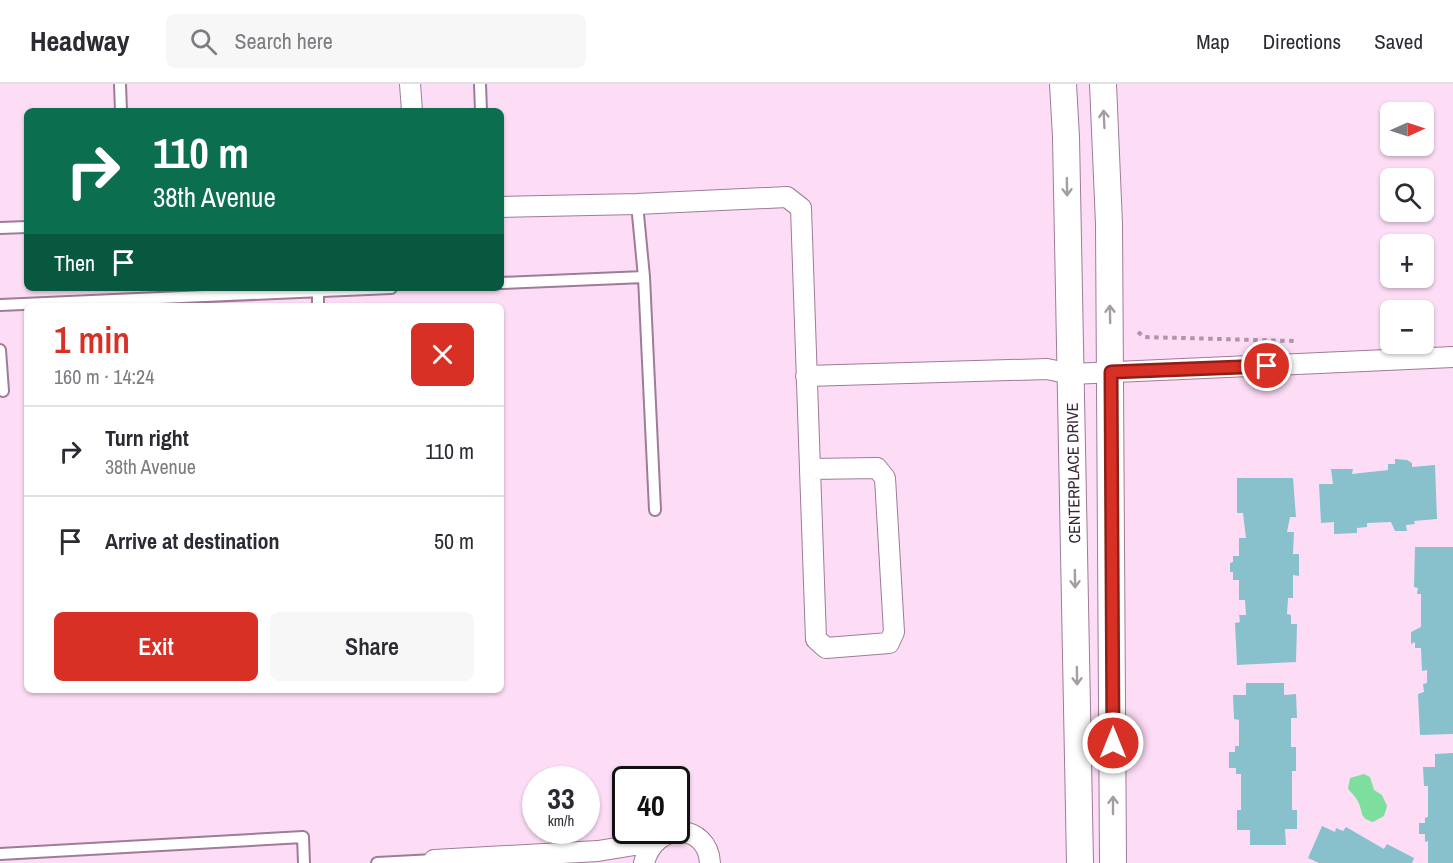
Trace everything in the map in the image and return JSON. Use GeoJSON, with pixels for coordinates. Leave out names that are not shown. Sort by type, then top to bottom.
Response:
{"type":"FeatureCollection","features":[{"type":"Feature","properties":{"kind":"street"},"geometry":{"type":"LineString","coordinates":[[410,84],[412,108]]}},
{"type":"Feature","properties":{"kind":"street","name":"CENTERPLACE DRIVE"},"geometry":{"type":"LineString","coordinates":[[1063,84],[1080,863]]}},
{"type":"Feature","properties":{"kind":"street"},"geometry":{"type":"LineString","coordinates":[[1103,84],[1109,224],[1111,372],[1113,863]]}},
{"type":"Feature","properties":{"kind":"street"},"geometry":{"type":"LineString","coordinates":[[504,207],[637,204],[787,196],[801,208],[806,376],[816,639],[826,648],[889,644],[894,632],[885,478],[878,468],[810,469]]}},
{"type":"Feature","properties":{"kind":"street"},"geometry":{"type":"LineString","coordinates":[[806,376],[1047,369],[1071,374],[1453,357]]}},
{"type":"Feature","properties":{"kind":"street"},"geometry":{"type":"LineString","coordinates":[[690,834],[699,839],[713,861]]}},
{"type":"Feature","properties":{"kind":"street"},"geometry":{"type":"LineString","coordinates":[[434,860],[598,851],[641,844]]}},
{"type":"Feature","properties":{"kind":"street"},"geometry":{"type":"LineString","coordinates":[[644,863],[652,844]]}},
{"type":"Feature","properties":{"kind":"street"},"geometry":{"type":"LineString","coordinates":[[598,851],[616,863]]}},
{"type":"Feature","properties":{"kind":"lane"},"geometry":{"type":"LineString","coordinates":[[120,84],[121,108]]}},
{"type":"Feature","properties":{"kind":"lane"},"geometry":{"type":"LineString","coordinates":[[480,84],[481,108]]}},
{"type":"Feature","properties":{"kind":"lane"},"geometry":{"type":"LineString","coordinates":[[637,204],[644,277],[655,510]]}},
{"type":"Feature","properties":{"kind":"lane"},"geometry":{"type":"LineString","coordinates":[[0,228],[24,227]]}},
{"type":"Feature","properties":{"kind":"lane"},"geometry":{"type":"LineString","coordinates":[[504,283],[644,277]]}},
{"type":"Feature","properties":{"kind":"lane"},"geometry":{"type":"LineString","coordinates":[[45,303],[318,291],[318,303]]}},
{"type":"Feature","properties":{"kind":"lane"},"geometry":{"type":"LineString","coordinates":[[0,305],[24,304]]}},
{"type":"Feature","properties":{"kind":"lane"},"geometry":{"type":"LineString","coordinates":[[0,351],[3,391]]}},
{"type":"Feature","properties":{"kind":"lane"},"geometry":{"type":"LineString","coordinates":[[0,854],[303,837],[304,863]]}},
{"type":"Feature","properties":{"kind":"lane"},"geometry":{"type":"LineString","coordinates":[[377,863],[434,860]]}},
{"type":"Feature","properties":{"kind":"path"},"geometry":{"type":"LineString","coordinates":[[1138,332],[1144,337],[1299,341]]}},
{"type":"Feature","properties":{"kind":"shaded area"},"geometry":{"type":"Polygon","coordinates":[[[1364,774],[1370,777],[1374,790],[1382,795],[1387,806],[1384,816],[1373,822],[1363,816],[1357,800],[1348,788],[1350,778],[1364,774]]]}},
{"type":"Feature","properties":{"kind":"building"},"geometry":{"type":"Polygon","coordinates":[[[1395,459],[1407,460],[1412,463],[1412,467],[1435,465],[1437,519],[1414,521],[1415,524],[1406,525],[1407,531],[1395,531],[1391,522],[1367,523],[1367,527],[1357,528],[1357,533],[1334,534],[1334,522],[1321,523],[1319,484],[1333,484],[1331,469],[1353,469],[1352,474],[1388,470],[1388,464],[1395,464],[1395,459]]]}},
{"type":"Feature","properties":{"kind":"building"},"geometry":{"type":"Polygon","coordinates":[[[1237,478],[1293,478],[1296,517],[1290,517],[1287,532],[1294,532],[1293,554],[1299,554],[1299,576],[1293,575],[1293,598],[1288,598],[1287,614],[1291,615],[1291,624],[1297,624],[1296,662],[1237,665],[1235,623],[1240,622],[1239,615],[1246,615],[1245,600],[1239,600],[1239,580],[1233,580],[1230,563],[1233,562],[1233,556],[1239,556],[1239,538],[1246,538],[1243,513],[1237,513],[1237,478]]]}},
{"type":"Feature","properties":{"kind":"building"},"geometry":{"type":"Polygon","coordinates":[[[1415,547],[1453,547],[1453,734],[1420,735],[1418,694],[1424,692],[1423,684],[1427,683],[1427,670],[1422,671],[1421,648],[1415,648],[1415,642],[1411,644],[1411,632],[1421,627],[1421,594],[1417,594],[1418,588],[1414,587],[1415,547]]]}},
{"type":"Feature","properties":{"kind":"building"},"geometry":{"type":"Polygon","coordinates":[[[1246,683],[1284,683],[1284,695],[1296,694],[1297,718],[1291,718],[1291,747],[1296,747],[1296,771],[1292,771],[1292,810],[1297,810],[1297,829],[1285,829],[1286,845],[1250,845],[1250,830],[1237,830],[1237,810],[1241,810],[1241,774],[1236,774],[1236,768],[1229,768],[1229,752],[1235,752],[1235,746],[1239,746],[1239,720],[1234,719],[1233,695],[1246,695],[1246,683]]]}},
{"type":"Feature","properties":{"kind":"building"},"geometry":{"type":"Polygon","coordinates":[[[1453,753],[1453,863],[1428,863],[1428,841],[1425,842],[1425,834],[1419,834],[1419,823],[1425,823],[1425,818],[1428,817],[1428,786],[1424,786],[1423,767],[1435,767],[1435,754],[1453,753]]]}},
{"type":"Feature","properties":{"kind":"building"},"geometry":{"type":"Polygon","coordinates":[[[1322,826],[1335,832],[1336,828],[1343,831],[1346,827],[1384,849],[1387,844],[1414,858],[1412,863],[1319,863],[1308,858],[1322,826]]]}},
{"type":"Feature","properties":{"kind":"route"},"geometry":{"type":"LineString","coordinates":[[1113,743],[1111,372],[1267,366]]}}]}
